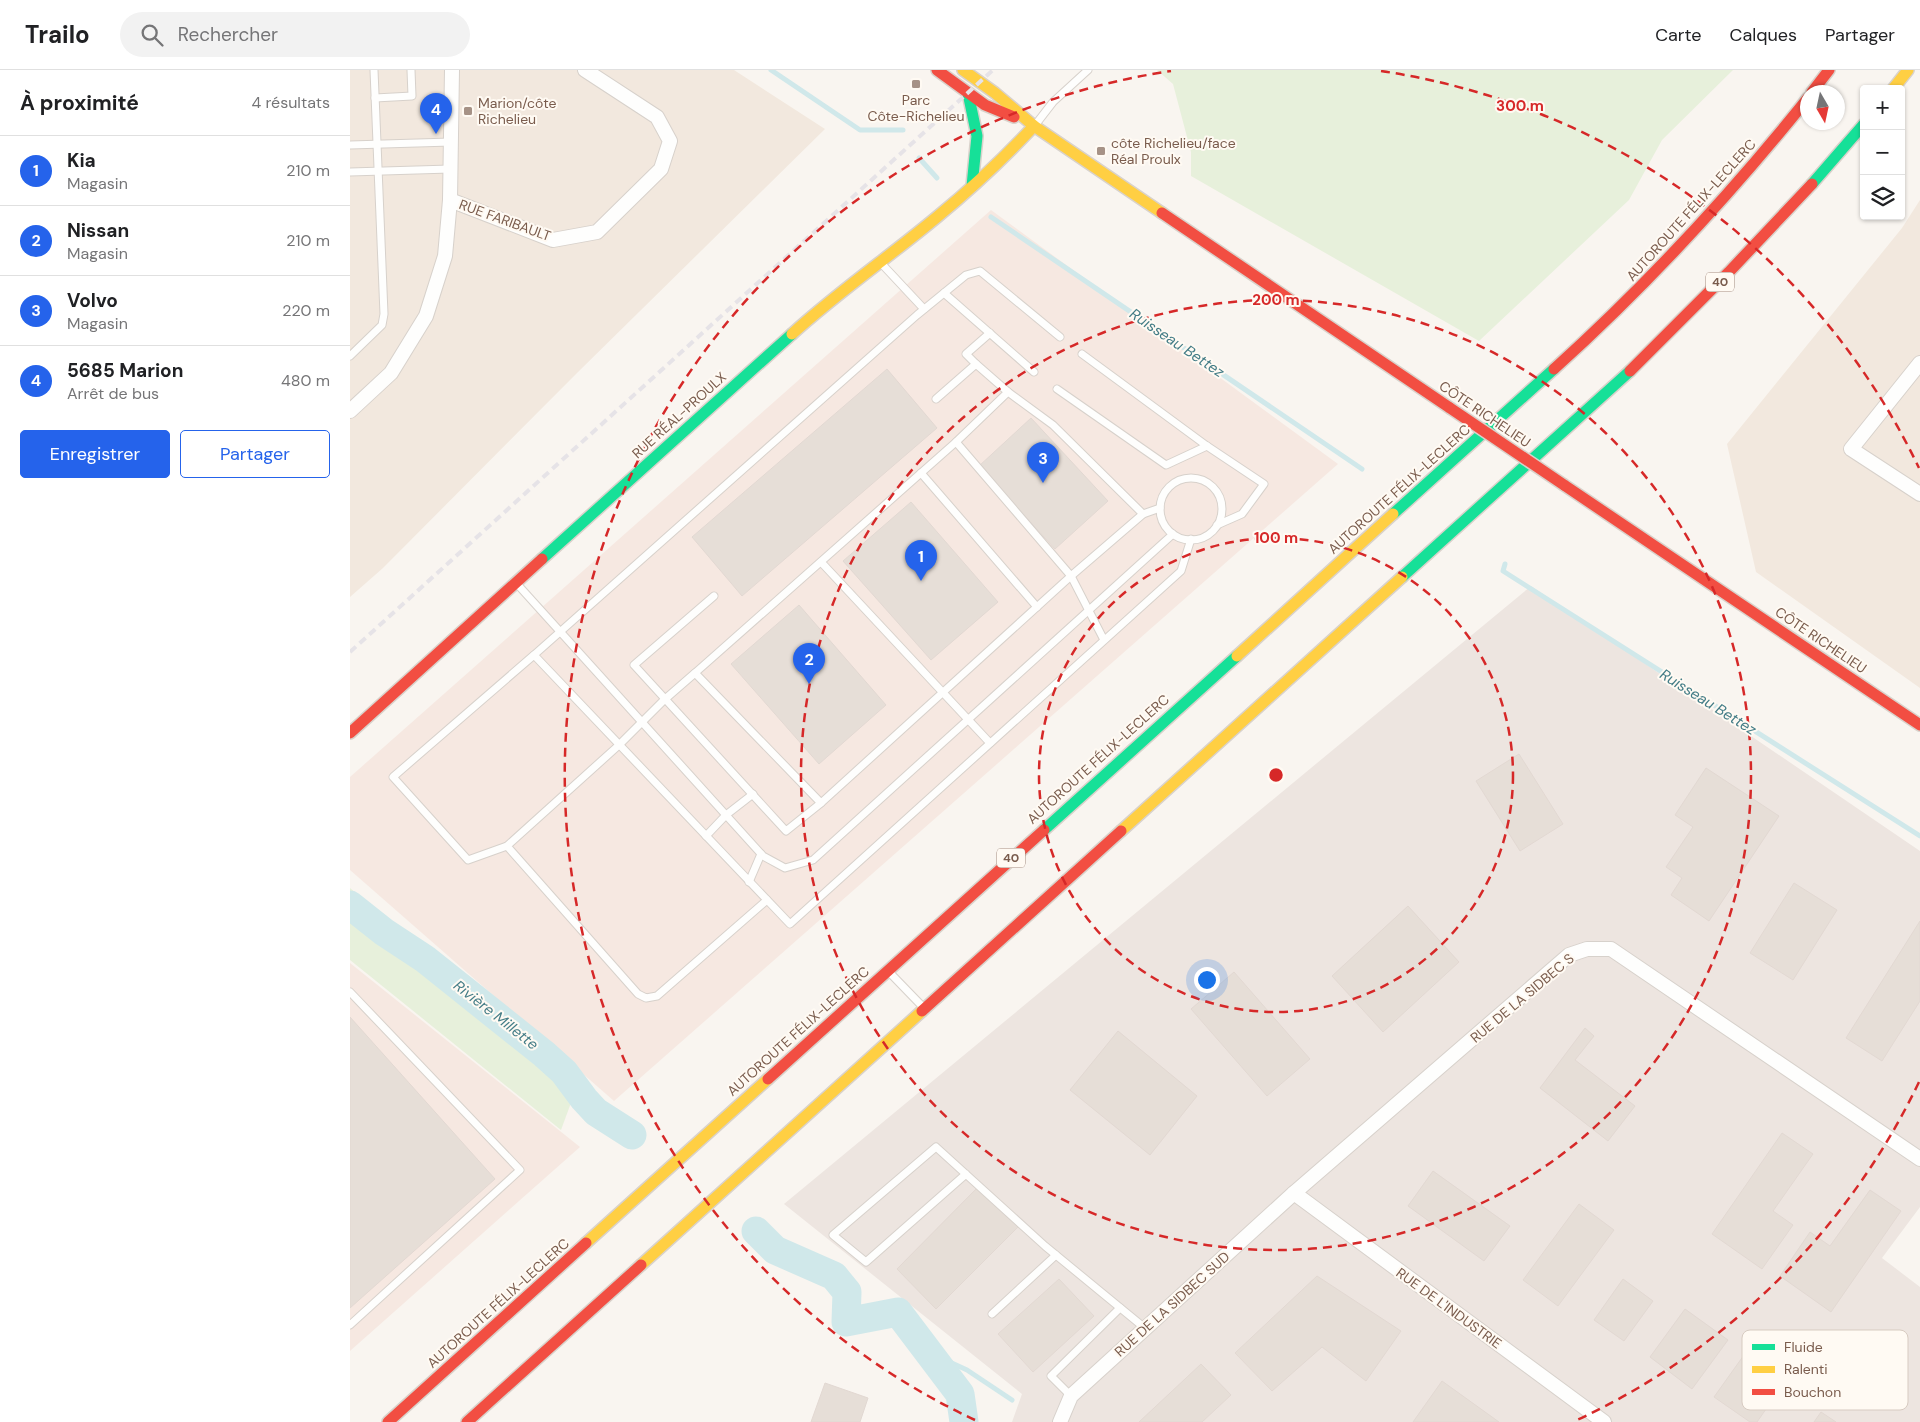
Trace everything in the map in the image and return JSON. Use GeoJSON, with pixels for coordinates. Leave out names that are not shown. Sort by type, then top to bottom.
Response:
{"type":"FeatureCollection","features":[{"type":"Feature","properties":{"kind":"main road","name":"CÔTE RICHELIEU"},"geometry":{"type":"LineString","coordinates":[[937,70],[985,104],[1034,126]]}},
{"type":"Feature","properties":{"kind":"main road","name":"CÔTE RICHELIEU"},"geometry":{"type":"LineString","coordinates":[[963,70],[995,93],[1034,126],[1920,725]]}},
{"type":"Feature","properties":{"kind":"main road"},"geometry":{"type":"LineString","coordinates":[[1817,85],[1829,70]]}},
{"type":"Feature","properties":{"kind":"main road"},"geometry":{"type":"LineString","coordinates":[[1896,85],[1908,70]]}},
{"type":"Feature","properties":{"kind":"main road"},"geometry":{"type":"LineString","coordinates":[[968,93],[976,136],[972,186]]}},
{"type":"Feature","properties":{"kind":"main road","name":"AUTOROUTE FÉLIX-LECLERC"},"geometry":{"type":"LineString","coordinates":[[388,1422],[1603,324],[1658,270],[1720,204],[1800,108]]}},
{"type":"Feature","properties":{"kind":"main road","name":"RUE RÉAL-PROULX"},"geometry":{"type":"LineString","coordinates":[[350,733],[805,322],[850,284],[930,223],[972,186],[1034,126]]}},
{"type":"Feature","properties":{"kind":"main road","name":"40"},"geometry":{"type":"LineString","coordinates":[[467,1422],[1645,357],[1743,259],[1860,129]]}},
{"type":"Feature","properties":{"kind":"street"},"geometry":{"type":"LineString","coordinates":[[350,410],[391,373],[426,316],[445,256],[450,200],[452,70]]}},
{"type":"Feature","properties":{"kind":"street","name":"RUE FARIBAULT"},"geometry":{"type":"LineString","coordinates":[[450,200],[553,240],[598,232],[661,169],[670,141],[657,117],[585,70]]}},
{"type":"Feature","properties":{"kind":"street"},"geometry":{"type":"LineString","coordinates":[[1920,362],[1850,449],[1920,494]]}},
{"type":"Feature","properties":{"kind":"street","name":"RUE DE LA SIDBEC S"},"geometry":{"type":"LineString","coordinates":[[1294,1193],[1569,955],[1587,949],[1611,949],[1920,1160]]}},
{"type":"Feature","properties":{"kind":"street","name":"RUE DE LA SIDBEC SUD"},"geometry":{"type":"LineString","coordinates":[[1060,1422],[1071,1396],[1294,1193]]}},
{"type":"Feature","properties":{"kind":"street","name":"RUE DE L'INDUSTRIE"},"geometry":{"type":"LineString","coordinates":[[1294,1193],[1604,1422]]}},
{"type":"Feature","properties":{"kind":"lane"},"geometry":{"type":"LineString","coordinates":[[350,356],[382,325],[384,314],[374,70]]}},
{"type":"Feature","properties":{"kind":"lane"},"geometry":{"type":"LineString","coordinates":[[375,98],[412,96],[411,70]]}},
{"type":"Feature","properties":{"kind":"lane"},"geometry":{"type":"LineString","coordinates":[[1034,126],[1053,102],[1088,70]]}},
{"type":"Feature","properties":{"kind":"lane"},"geometry":{"type":"LineString","coordinates":[[350,145],[451,142]]}},
{"type":"Feature","properties":{"kind":"lane"},"geometry":{"type":"LineString","coordinates":[[350,172],[450,169]]}},
{"type":"Feature","properties":{"kind":"lane"},"geometry":{"type":"LineString","coordinates":[[880,262],[924,310]]}},
{"type":"Feature","properties":{"kind":"lane"},"geometry":{"type":"LineString","coordinates":[[1008,392],[956,442],[664,700],[619,746],[507,846],[468,860],[392,777],[534,656],[560,631],[966,275],[980,271],[1060,337]]}},
{"type":"Feature","properties":{"kind":"lane"},"geometry":{"type":"LineString","coordinates":[[944,293],[1034,372]]}},
{"type":"Feature","properties":{"kind":"lane"},"geometry":{"type":"LineString","coordinates":[[990,333],[966,354],[1008,392],[1053,425],[1143,514]]}},
{"type":"Feature","properties":{"kind":"lane"},"geometry":{"type":"LineString","coordinates":[[1082,354],[1206,446],[1264,484],[1242,514],[1217,525]]}},
{"type":"Feature","properties":{"kind":"lane"},"geometry":{"type":"LineString","coordinates":[[936,399],[976,364]]}},
{"type":"Feature","properties":{"kind":"lane"},"geometry":{"type":"LineString","coordinates":[[1058,389],[1166,465],[1206,446]]}},
{"type":"Feature","properties":{"kind":"lane"},"geometry":{"type":"LineString","coordinates":[[956,442],[1071,576],[1104,640]]}},
{"type":"Feature","properties":{"kind":"lane"},"geometry":{"type":"LineString","coordinates":[[921,473],[1037,607]]}},
{"type":"Feature","properties":{"kind":"lane"},"geometry":{"type":"LineString","coordinates":[[1184,478],[1204,481],[1218,495],[1221,505],[1217,525],[1210,533],[1201,538],[1181,538],[1172,534],[1161,518],[1161,498],[1174,482],[1184,478]]}},
{"type":"Feature","properties":{"kind":"lane"},"geometry":{"type":"LineString","coordinates":[[714,596],[634,665],[664,700],[786,831],[821,803],[1071,576],[1143,514],[1160,508]]}},
{"type":"Feature","properties":{"kind":"lane"},"geometry":{"type":"LineString","coordinates":[[516,583],[761,854],[785,868],[813,860],[1172,534]]}},
{"type":"Feature","properties":{"kind":"lane"},"geometry":{"type":"LineString","coordinates":[[534,656],[790,924],[1180,571],[1191,539]]}},
{"type":"Feature","properties":{"kind":"lane"},"geometry":{"type":"LineString","coordinates":[[821,562],[990,743]]}},
{"type":"Feature","properties":{"kind":"lane"},"geometry":{"type":"LineString","coordinates":[[695,673],[821,803]]}},
{"type":"Feature","properties":{"kind":"lane"},"geometry":{"type":"LineString","coordinates":[[706,836],[726,815],[753,794]]}},
{"type":"Feature","properties":{"kind":"lane"},"geometry":{"type":"LineString","coordinates":[[507,846],[638,994],[646,998],[657,996],[767,900]]}},
{"type":"Feature","properties":{"kind":"lane"},"geometry":{"type":"LineString","coordinates":[[749,882],[761,854]]}},
{"type":"Feature","properties":{"kind":"lane"},"geometry":{"type":"LineString","coordinates":[[888,971],[924,1008]]}},
{"type":"Feature","properties":{"kind":"lane"},"geometry":{"type":"LineString","coordinates":[[350,992],[520,1170],[350,1326]]}},
{"type":"Feature","properties":{"kind":"lane"},"geometry":{"type":"LineString","coordinates":[[966,1174],[866,1262],[833,1235],[936,1146],[1056,1255],[1146,1328]]}},
{"type":"Feature","properties":{"kind":"lane"},"geometry":{"type":"LineString","coordinates":[[992,1314],[1056,1255]]}},
{"type":"Feature","properties":{"kind":"lane"},"geometry":{"type":"LineString","coordinates":[[1071,1396],[1051,1376],[1120,1308]]}},
{"type":"Feature","properties":{"kind":"shaded area"},"geometry":{"type":"Polygon","coordinates":[[[350,70],[734,70],[825,129],[577,373],[383,568],[350,597],[350,70]]]}},
{"type":"Feature","properties":{"kind":"shaded area"},"geometry":{"type":"Polygon","coordinates":[[[1920,200],[1920,688],[1756,572],[1727,444],[1902,228],[1920,200]]]}},
{"type":"Feature","properties":{"kind":"shaded area"},"geometry":{"type":"Polygon","coordinates":[[[991,210],[1338,464],[614,1101],[350,870],[350,777],[991,210]]]}},
{"type":"Feature","properties":{"kind":"shaded area"},"geometry":{"type":"Polygon","coordinates":[[[1531,586],[1920,851],[1920,1207],[1882,1258],[1920,1287],[1920,1422],[1012,1422],[1022,1394],[784,1204],[1531,586]]]}},
{"type":"Feature","properties":{"kind":"shaded area"},"geometry":{"type":"Polygon","coordinates":[[[350,963],[580,1147],[350,1351],[350,963]]]}},
{"type":"Feature","properties":{"kind":"green space"},"geometry":{"type":"Polygon","coordinates":[[[1157,70],[1733,70],[1662,140],[1629,200],[1479,341],[1191,176],[1191,152],[1173,84],[1157,70]]]}},
{"type":"Feature","properties":{"kind":"green space"},"geometry":{"type":"Polygon","coordinates":[[[350,888],[579,1081],[561,1130],[350,960],[350,888]]]}},
{"type":"Feature","properties":{"kind":"building"},"geometry":{"type":"Polygon","coordinates":[[[887,369],[937,428],[742,596],[692,537],[887,369]]]}},
{"type":"Feature","properties":{"kind":"building"},"geometry":{"type":"Polygon","coordinates":[[[1031,418],[1108,501],[1055,549],[979,466],[1031,418]]]}},
{"type":"Feature","properties":{"kind":"building"},"geometry":{"type":"Polygon","coordinates":[[[911,502],[998,602],[931,660],[843,561],[911,502]]]}},
{"type":"Feature","properties":{"kind":"building"},"geometry":{"type":"Polygon","coordinates":[[[799,605],[886,705],[819,764],[731,664],[799,605]]]}},
{"type":"Feature","properties":{"kind":"building"},"geometry":{"type":"Polygon","coordinates":[[[1519,754],[1563,824],[1520,851],[1476,781],[1519,754]]]}},
{"type":"Feature","properties":{"kind":"building"},"geometry":{"type":"Polygon","coordinates":[[[1706,768],[1779,816],[1709,921],[1671,895],[1682,878],[1666,867],[1693,827],[1675,815],[1706,768]]]}},
{"type":"Feature","properties":{"kind":"building"},"geometry":{"type":"Polygon","coordinates":[[[1794,883],[1837,910],[1793,980],[1750,953],[1794,883]]]}},
{"type":"Feature","properties":{"kind":"building"},"geometry":{"type":"Polygon","coordinates":[[[1408,906],[1459,962],[1383,1032],[1332,976],[1408,906]]]}},
{"type":"Feature","properties":{"kind":"building"},"geometry":{"type":"Polygon","coordinates":[[[1920,921],[1920,1001],[1882,1061],[1846,1038],[1920,921]]]}},
{"type":"Feature","properties":{"kind":"building"},"geometry":{"type":"Polygon","coordinates":[[[1234,972],[1310,1059],[1267,1096],[1191,1009],[1234,972]]]}},
{"type":"Feature","properties":{"kind":"building"},"geometry":{"type":"Polygon","coordinates":[[[350,1017],[495,1179],[350,1308],[350,1017]]]}},
{"type":"Feature","properties":{"kind":"building"},"geometry":{"type":"Polygon","coordinates":[[[1585,1028],[1594,1036],[1575,1060],[1635,1106],[1608,1141],[1540,1088],[1585,1028]]]}},
{"type":"Feature","properties":{"kind":"building"},"geometry":{"type":"Polygon","coordinates":[[[1118,1031],[1197,1096],[1150,1155],[1070,1090],[1118,1031]]]}},
{"type":"Feature","properties":{"kind":"building"},"geometry":{"type":"Polygon","coordinates":[[[1782,1133],[1813,1154],[1773,1211],[1793,1225],[1762,1269],[1712,1234],[1782,1133]]]}},
{"type":"Feature","properties":{"kind":"building"},"geometry":{"type":"Polygon","coordinates":[[[1433,1171],[1510,1226],[1484,1261],[1408,1206],[1433,1171]]]}},
{"type":"Feature","properties":{"kind":"building"},"geometry":{"type":"Polygon","coordinates":[[[978,1187],[1018,1227],[936,1309],[897,1269],[978,1187]]]}},
{"type":"Feature","properties":{"kind":"building"},"geometry":{"type":"Polygon","coordinates":[[[1870,1190],[1901,1211],[1831,1312],[1780,1276],[1810,1232],[1830,1246],[1870,1190]]]}},
{"type":"Feature","properties":{"kind":"building"},"geometry":{"type":"Polygon","coordinates":[[[1579,1204],[1614,1230],[1558,1306],[1523,1280],[1579,1204]]]}},
{"type":"Feature","properties":{"kind":"building"},"geometry":{"type":"Polygon","coordinates":[[[1317,1276],[1401,1331],[1366,1381],[1322,1347],[1272,1391],[1235,1353],[1317,1276]]]}},
{"type":"Feature","properties":{"kind":"building"},"geometry":{"type":"Polygon","coordinates":[[[1059,1279],[1094,1316],[1033,1372],[998,1334],[1059,1279]]]}},
{"type":"Feature","properties":{"kind":"building"},"geometry":{"type":"Polygon","coordinates":[[[1623,1279],[1653,1301],[1624,1341],[1594,1320],[1623,1279]]]}},
{"type":"Feature","properties":{"kind":"building"},"geometry":{"type":"Polygon","coordinates":[[[1685,1309],[1728,1340],[1692,1389],[1650,1357],[1685,1309]]]}},
{"type":"Feature","properties":{"kind":"building"},"geometry":{"type":"Polygon","coordinates":[[[1742,1358],[1742,1410],[1765,1410],[1757,1422],[1750,1422],[1714,1397],[1742,1358]]]}},
{"type":"Feature","properties":{"kind":"building"},"geometry":{"type":"Polygon","coordinates":[[[1201,1364],[1231,1395],[1202,1422],[1139,1422],[1201,1364]]]}},
{"type":"Feature","properties":{"kind":"building"},"geometry":{"type":"Polygon","coordinates":[[[1442,1381],[1499,1422],[1413,1422],[1442,1381]]]}},
{"type":"Feature","properties":{"kind":"building"},"geometry":{"type":"Polygon","coordinates":[[[825,1383],[868,1398],[860,1422],[811,1422],[825,1383]]]}},
{"type":"Feature","properties":{"kind":"building"},"geometry":{"type":"Polygon","coordinates":[[[1821,1412],[1836,1422],[1814,1422],[1821,1412]]]}},
{"type":"Feature","properties":{"kind":"waterway","name":"Ruisseau Bettez"},"geometry":{"type":"LineString","coordinates":[[771,70],[860,130],[903,130]]}},
{"type":"Feature","properties":{"kind":"waterway","name":"Ruisseau Bettez"},"geometry":{"type":"LineString","coordinates":[[919,158],[937,178]]}},
{"type":"Feature","properties":{"kind":"waterway","name":"Ruisseau Bettez"},"geometry":{"type":"LineString","coordinates":[[991,217],[1362,469]]}},
{"type":"Feature","properties":{"kind":"waterway","name":"Ruisseau Bettez"},"geometry":{"type":"LineString","coordinates":[[1505,564],[1503,571],[1920,836]]}},
{"type":"Feature","properties":{"kind":"waterway","name":"Rivière Millette"},"geometry":{"type":"LineString","coordinates":[[350,905],[384,932],[425,959],[544,1054],[564,1072],[596,1112],[632,1135]]}},
{"type":"Feature","properties":{"kind":"waterway","name":"Rivière Millette"},"geometry":{"type":"LineString","coordinates":[[756,1231],[775,1250],[834,1276],[847,1292],[846,1322],[898,1312],[960,1394],[964,1422]]}},
{"type":"Feature","properties":{"kind":"waterway"},"geometry":{"type":"LineString","coordinates":[[930,1353],[967,1370],[1012,1400]]}},
{"type":"Feature","properties":{"kind":"railway"},"geometry":{"type":"LineString","coordinates":[[350,652],[993,70]]}},
{"type":"Feature","properties":{"kind":"traffic: fast"},"geometry":{"type":"LineString","coordinates":[[968,93],[977,136],[972,186]]}},
{"type":"Feature","properties":{"kind":"traffic: fast"},"geometry":{"type":"LineString","coordinates":[[1812,184],[1860,129]]}},
{"type":"Feature","properties":{"kind":"traffic: fast"},"geometry":{"type":"LineString","coordinates":[[542,559],[792,334]]}},
{"type":"Feature","properties":{"kind":"traffic: fast"},"geometry":{"type":"LineString","coordinates":[[1393,514],[1554,369]]}},
{"type":"Feature","properties":{"kind":"traffic: fast"},"geometry":{"type":"LineString","coordinates":[[1402,577],[1630,371]]}},
{"type":"Feature","properties":{"kind":"traffic: fast"},"geometry":{"type":"LineString","coordinates":[[1044,830],[1237,656]]}},
{"type":"Feature","properties":{"kind":"traffic: slow"},"geometry":{"type":"LineString","coordinates":[[963,70],[995,93],[1034,126],[1162,213]]}},
{"type":"Feature","properties":{"kind":"traffic: slow"},"geometry":{"type":"LineString","coordinates":[[1896,85],[1908,70]]}},
{"type":"Feature","properties":{"kind":"traffic: slow"},"geometry":{"type":"LineString","coordinates":[[792,334],[950,206],[987,173],[1034,126]]}},
{"type":"Feature","properties":{"kind":"traffic: slow"},"geometry":{"type":"LineString","coordinates":[[1237,656],[1393,514]]}},
{"type":"Feature","properties":{"kind":"traffic: slow"},"geometry":{"type":"LineString","coordinates":[[1121,831],[1402,577]]}},
{"type":"Feature","properties":{"kind":"traffic: slow"},"geometry":{"type":"LineString","coordinates":[[641,1265],[922,1011]]}},
{"type":"Feature","properties":{"kind":"traffic: slow"},"geometry":{"type":"LineString","coordinates":[[586,1243],[768,1079]]}},
{"type":"Feature","properties":{"kind":"traffic: jam"},"geometry":{"type":"LineString","coordinates":[[937,70],[985,105],[1014,117]]}},
{"type":"Feature","properties":{"kind":"traffic: jam"},"geometry":{"type":"LineString","coordinates":[[1817,85],[1829,70]]}},
{"type":"Feature","properties":{"kind":"traffic: jam"},"geometry":{"type":"LineString","coordinates":[[1554,369],[1622,305],[1686,239],[1748,170],[1800,108]]}},
{"type":"Feature","properties":{"kind":"traffic: jam"},"geometry":{"type":"LineString","coordinates":[[1630,371],[1729,272],[1812,184]]}},
{"type":"Feature","properties":{"kind":"traffic: jam"},"geometry":{"type":"LineString","coordinates":[[1162,213],[1450,408]]}},
{"type":"Feature","properties":{"kind":"traffic: jam"},"geometry":{"type":"LineString","coordinates":[[1450,408],[1564,485]]}},
{"type":"Feature","properties":{"kind":"traffic: jam"},"geometry":{"type":"LineString","coordinates":[[1564,485],[1920,725]]}},
{"type":"Feature","properties":{"kind":"traffic: jam"},"geometry":{"type":"LineString","coordinates":[[350,733],[542,559]]}},
{"type":"Feature","properties":{"kind":"traffic: jam"},"geometry":{"type":"LineString","coordinates":[[768,1079],[1044,830]]}},
{"type":"Feature","properties":{"kind":"traffic: jam"},"geometry":{"type":"LineString","coordinates":[[922,1011],[1121,831]]}},
{"type":"Feature","properties":{"kind":"traffic: jam"},"geometry":{"type":"LineString","coordinates":[[388,1422],[586,1243]]}},
{"type":"Feature","properties":{"kind":"traffic: jam"},"geometry":{"type":"LineString","coordinates":[[467,1422],[641,1265]]}},
{"type":"Feature","properties":{"kind":"place","name":"Parc Côte-Richelieu"},"geometry":{"type":"Point","coordinates":[916,84]}},
{"type":"Feature","properties":{"kind":"place","name":"Marion/côte Richelieu"},"geometry":{"type":"Point","coordinates":[468,111]}},
{"type":"Feature","properties":{"kind":"place","name":"5685 Marion"},"geometry":{"type":"Point","coordinates":[436,134]}},
{"type":"Feature","properties":{"kind":"place","name":"côte Richelieu/face Réal Proulx"},"geometry":{"type":"Point","coordinates":[1101,151]}},
{"type":"Feature","properties":{"kind":"place","name":"Volvo"},"geometry":{"type":"Point","coordinates":[1043,483]}},
{"type":"Feature","properties":{"kind":"place","name":"Kia"},"geometry":{"type":"Point","coordinates":[921,581]}},
{"type":"Feature","properties":{"kind":"place","name":"Nissan"},"geometry":{"type":"Point","coordinates":[809,684]}}]}
